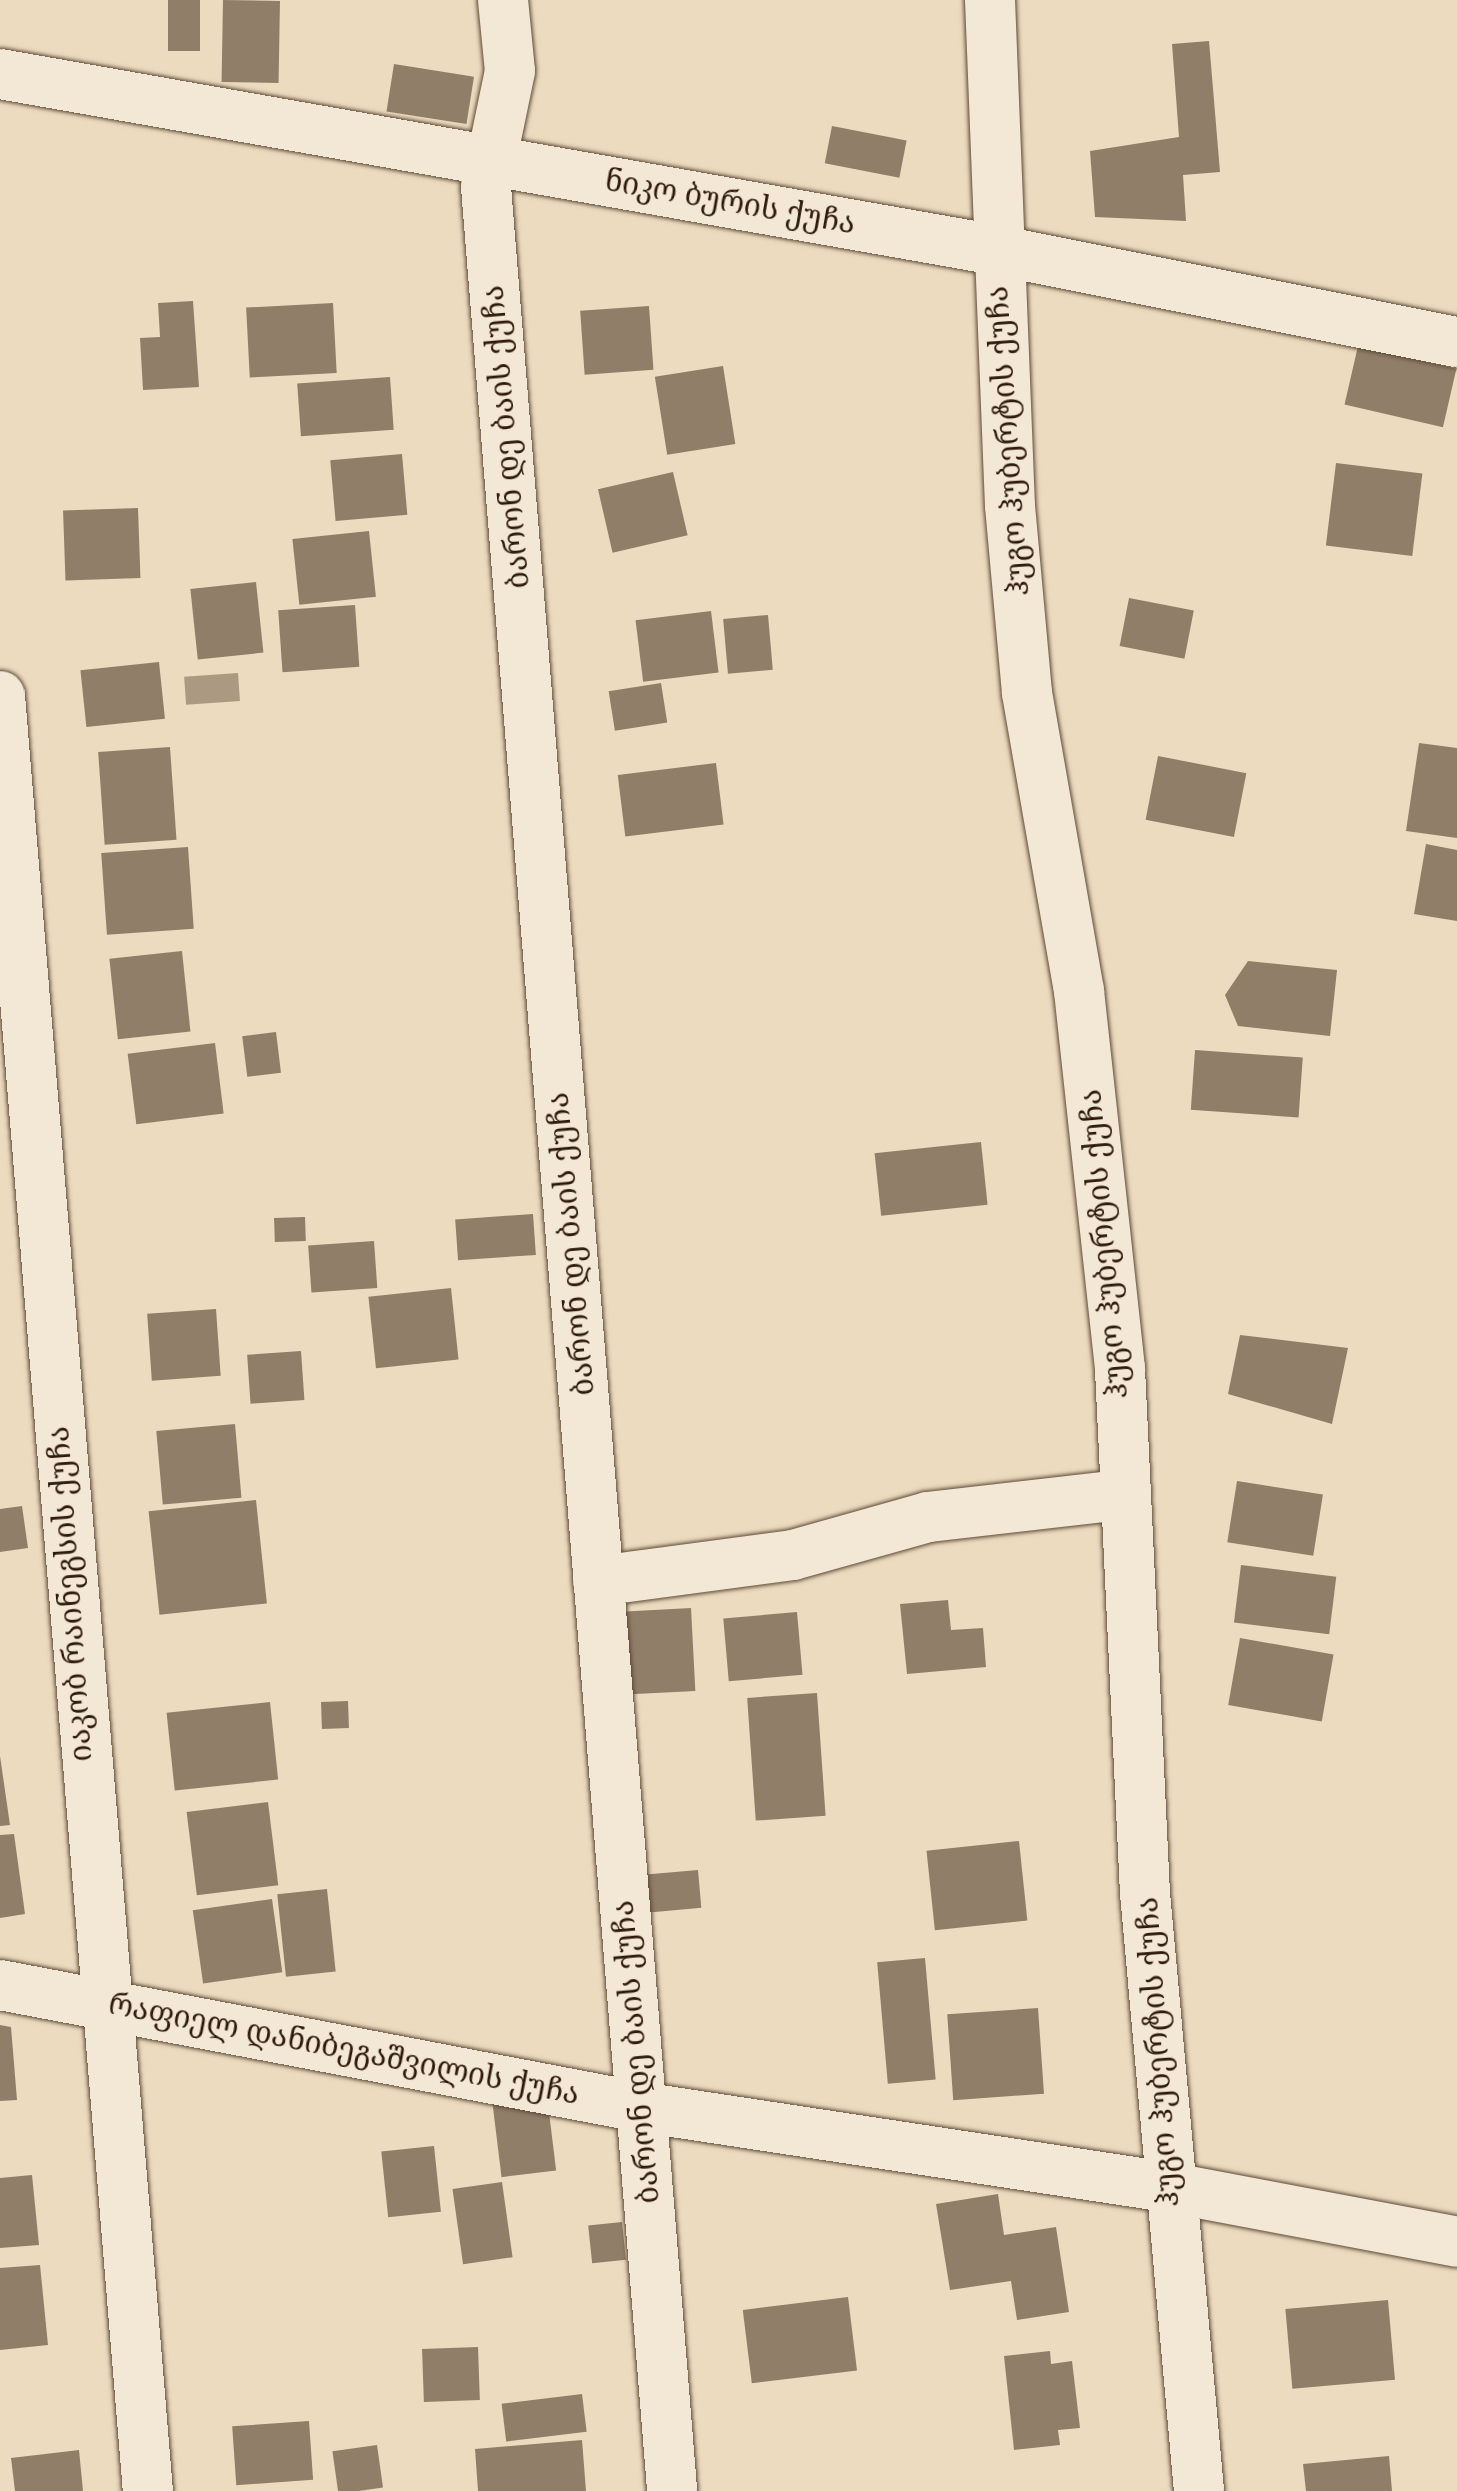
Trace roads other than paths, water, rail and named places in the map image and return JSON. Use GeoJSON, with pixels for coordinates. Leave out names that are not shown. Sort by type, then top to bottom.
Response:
{"type":"FeatureCollection","features":[{"type":"Feature","properties":{"kind":"street","name":"ბარონ დე ბაის ქუჩა"},"geometry":{"type":"LineString","coordinates":[[503,0],[510,70],[486,187],[672,2491]]}},
{"type":"Feature","properties":{"kind":"street","name":"ჰუგო ჰუბერტის ქუჩა"},"geometry":{"type":"LineString","coordinates":[[990,0],[996,250],[1026,692],[1080,991],[1120,1369],[1121,1495],[1167,2187],[1199,2491]]}},
{"type":"Feature","properties":{"kind":"street","name":"ნიკო ბურის ქუჩა"},"geometry":{"type":"LineString","coordinates":[[0,74],[494,158],[996,250],[1457,342]]}},
{"type":"Feature","properties":{"kind":"street","name":"იაკობ რაინეგსის ქუჩა"},"geometry":{"type":"LineString","coordinates":[[0,696],[102,2002],[148,2491]]}},
{"type":"Feature","properties":{"kind":"street"},"geometry":{"type":"LineString","coordinates":[[598,1582],[793,1555],[928,1517],[1121,1495]]}},
{"type":"Feature","properties":{"kind":"street","name":"რაფიელ დანიბეგაშვილის ქუჩა"},"geometry":{"type":"LineString","coordinates":[[0,1985],[640,2107],[1167,2187],[1457,2242]]}}]}
